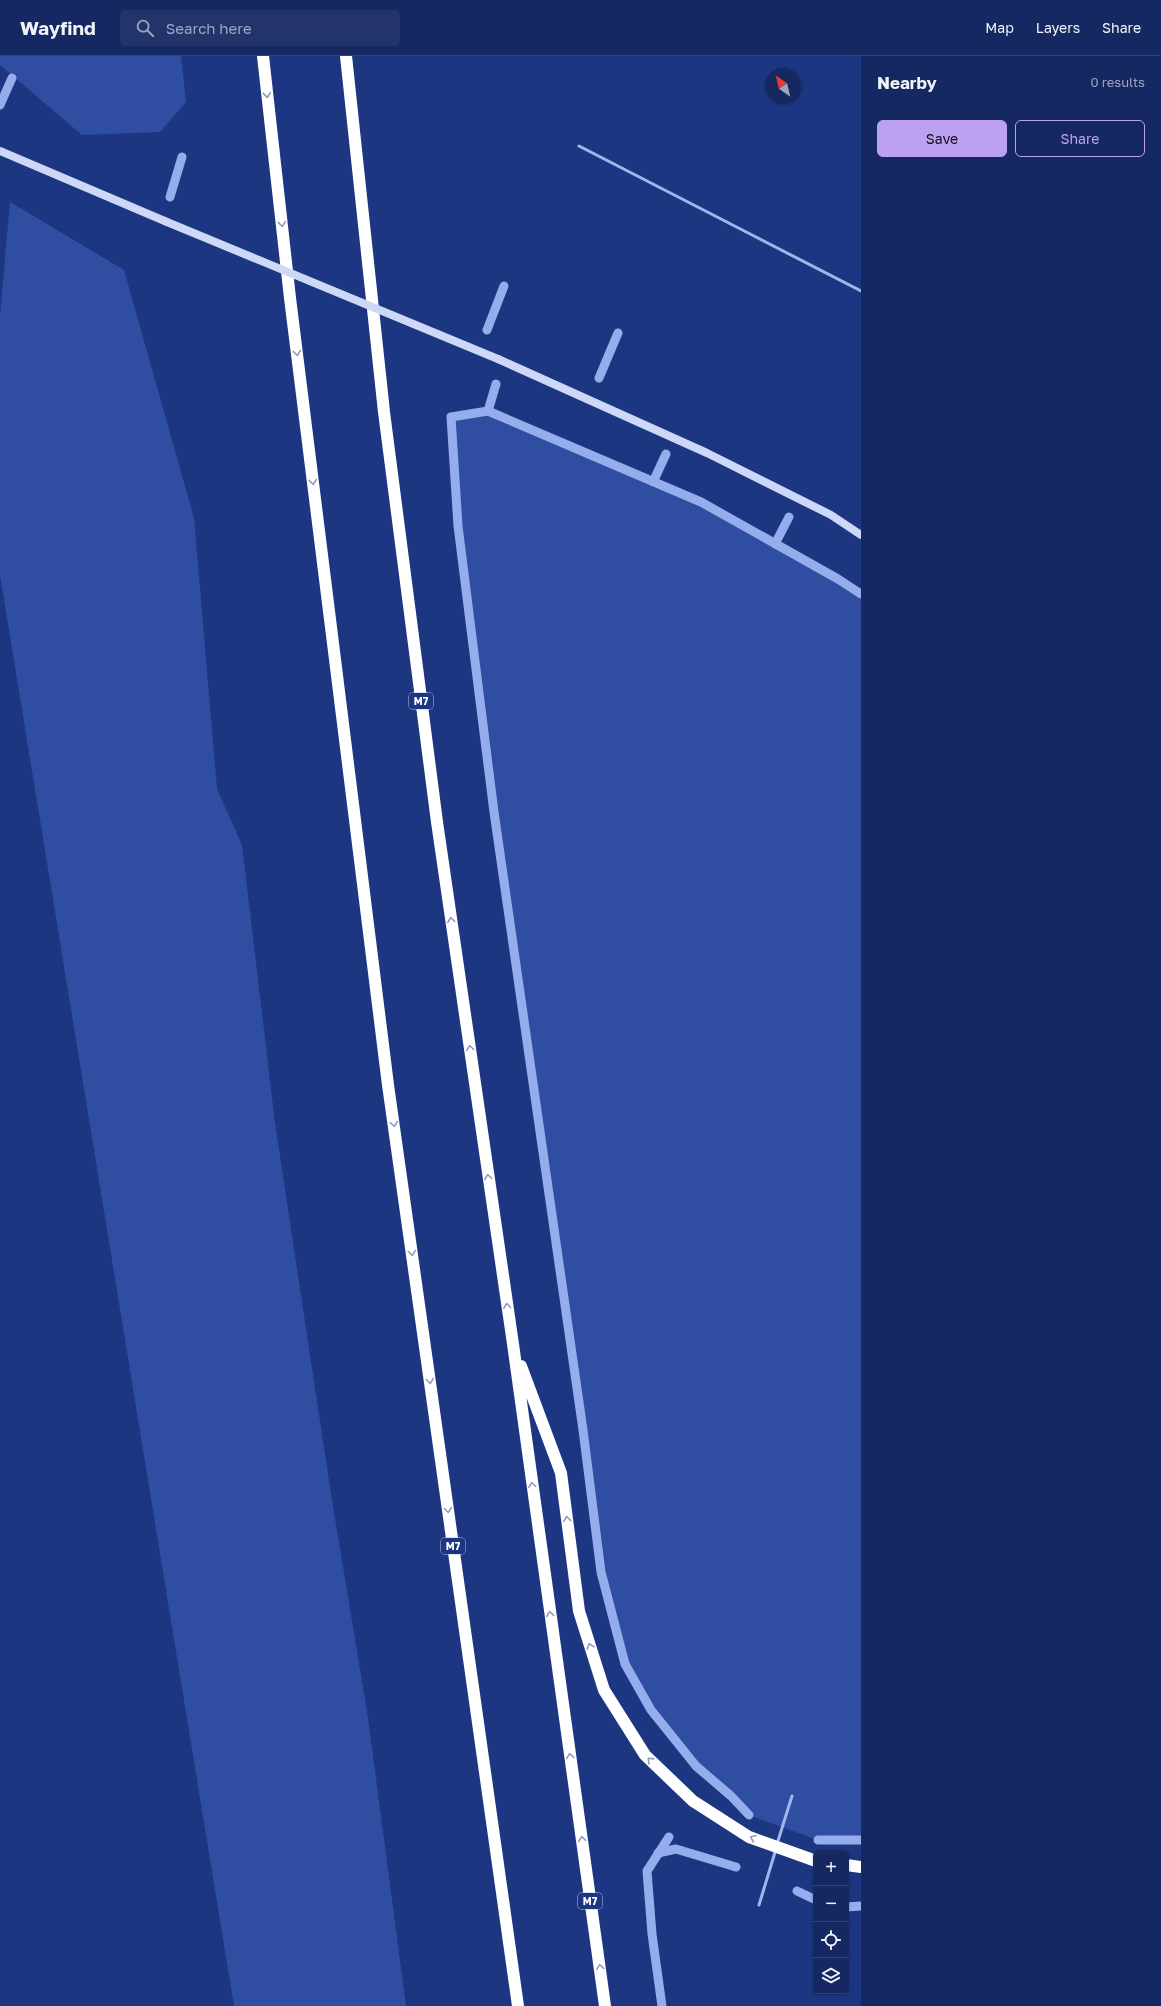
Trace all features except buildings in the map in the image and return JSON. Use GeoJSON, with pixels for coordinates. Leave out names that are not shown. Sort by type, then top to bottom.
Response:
{"type":"FeatureCollection","features":[{"type":"Feature","properties":{"kind":"highway","name":"M7"},"geometry":{"type":"LineString","coordinates":[[263,56],[290,298],[388,1085],[518,2006]]}},
{"type":"Feature","properties":{"kind":"highway","name":"M7"},"geometry":{"type":"LineString","coordinates":[[346,56],[384,412],[437,822],[513,1344],[605,2006]]}},
{"type":"Feature","properties":{"kind":"highway"},"geometry":{"type":"LineString","coordinates":[[513,1344],[561,1473],[579,1611],[604,1690],[645,1755],[693,1801],[749,1837],[813,1860]]}},
{"type":"Feature","properties":{"kind":"highway"},"geometry":{"type":"LineString","coordinates":[[849,1865],[861,1867]]}},
{"type":"Feature","properties":{"kind":"main road"},"geometry":{"type":"LineString","coordinates":[[0,151],[498,359],[707,453],[831,516],[861,535]]}},
{"type":"Feature","properties":{"kind":"lane"},"geometry":{"type":"LineString","coordinates":[[579,146],[861,291]]}},
{"type":"Feature","properties":{"kind":"lane"},"geometry":{"type":"LineString","coordinates":[[759,1905],[792,1796]]}},
{"type":"Feature","properties":{"kind":"shaded area"},"geometry":{"type":"Polygon","coordinates":[[[0,56],[181,56],[186,102],[160,132],[82,135],[0,65],[0,56]]]}},
{"type":"Feature","properties":{"kind":"shaded area"},"geometry":{"type":"Polygon","coordinates":[[[10,202],[124,270],[194,518],[217,789],[242,845],[275,1123],[331,1494],[368,1718],[406,2006],[234,2006],[0,575],[0,316],[10,202]]]}},
{"type":"Feature","properties":{"kind":"shaded area"},"geometry":{"type":"Polygon","coordinates":[[[488,411],[701,502],[838,579],[861,594],[861,1840],[818,1840],[749,1815],[731,1796],[696,1766],[651,1710],[625,1664],[601,1572],[583,1430],[494,812],[458,526],[451,417],[488,411]]]}},
{"type":"Feature","properties":{"kind":"waterway"},"geometry":{"type":"LineString","coordinates":[[0,105],[12,78]]}},
{"type":"Feature","properties":{"kind":"waterway"},"geometry":{"type":"LineString","coordinates":[[170,197],[182,157]]}},
{"type":"Feature","properties":{"kind":"waterway"},"geometry":{"type":"LineString","coordinates":[[487,330],[504,286]]}},
{"type":"Feature","properties":{"kind":"waterway"},"geometry":{"type":"LineString","coordinates":[[599,378],[618,333]]}},
{"type":"Feature","properties":{"kind":"waterway"},"geometry":{"type":"LineString","coordinates":[[488,411],[496,384]]}},
{"type":"Feature","properties":{"kind":"waterway"},"geometry":{"type":"LineString","coordinates":[[749,1815],[731,1796],[696,1766],[651,1710],[625,1664],[601,1572],[583,1430],[494,812],[458,526],[451,417],[488,411],[701,502],[838,579],[861,594]]}},
{"type":"Feature","properties":{"kind":"waterway"},"geometry":{"type":"LineString","coordinates":[[653,482],[666,454]]}},
{"type":"Feature","properties":{"kind":"waterway"},"geometry":{"type":"LineString","coordinates":[[775,544],[789,517]]}},
{"type":"Feature","properties":{"kind":"waterway"},"geometry":{"type":"LineString","coordinates":[[662,2006],[652,1934],[647,1871],[669,1837]]}},
{"type":"Feature","properties":{"kind":"waterway"},"geometry":{"type":"LineString","coordinates":[[818,1840],[861,1840]]}},
{"type":"Feature","properties":{"kind":"waterway"},"geometry":{"type":"LineString","coordinates":[[658,1853],[676,1849],[736,1867]]}},
{"type":"Feature","properties":{"kind":"waterway"},"geometry":{"type":"LineString","coordinates":[[797,1891],[813,1899]]}},
{"type":"Feature","properties":{"kind":"waterway"},"geometry":{"type":"LineString","coordinates":[[849,1907],[861,1906]]}}]}
